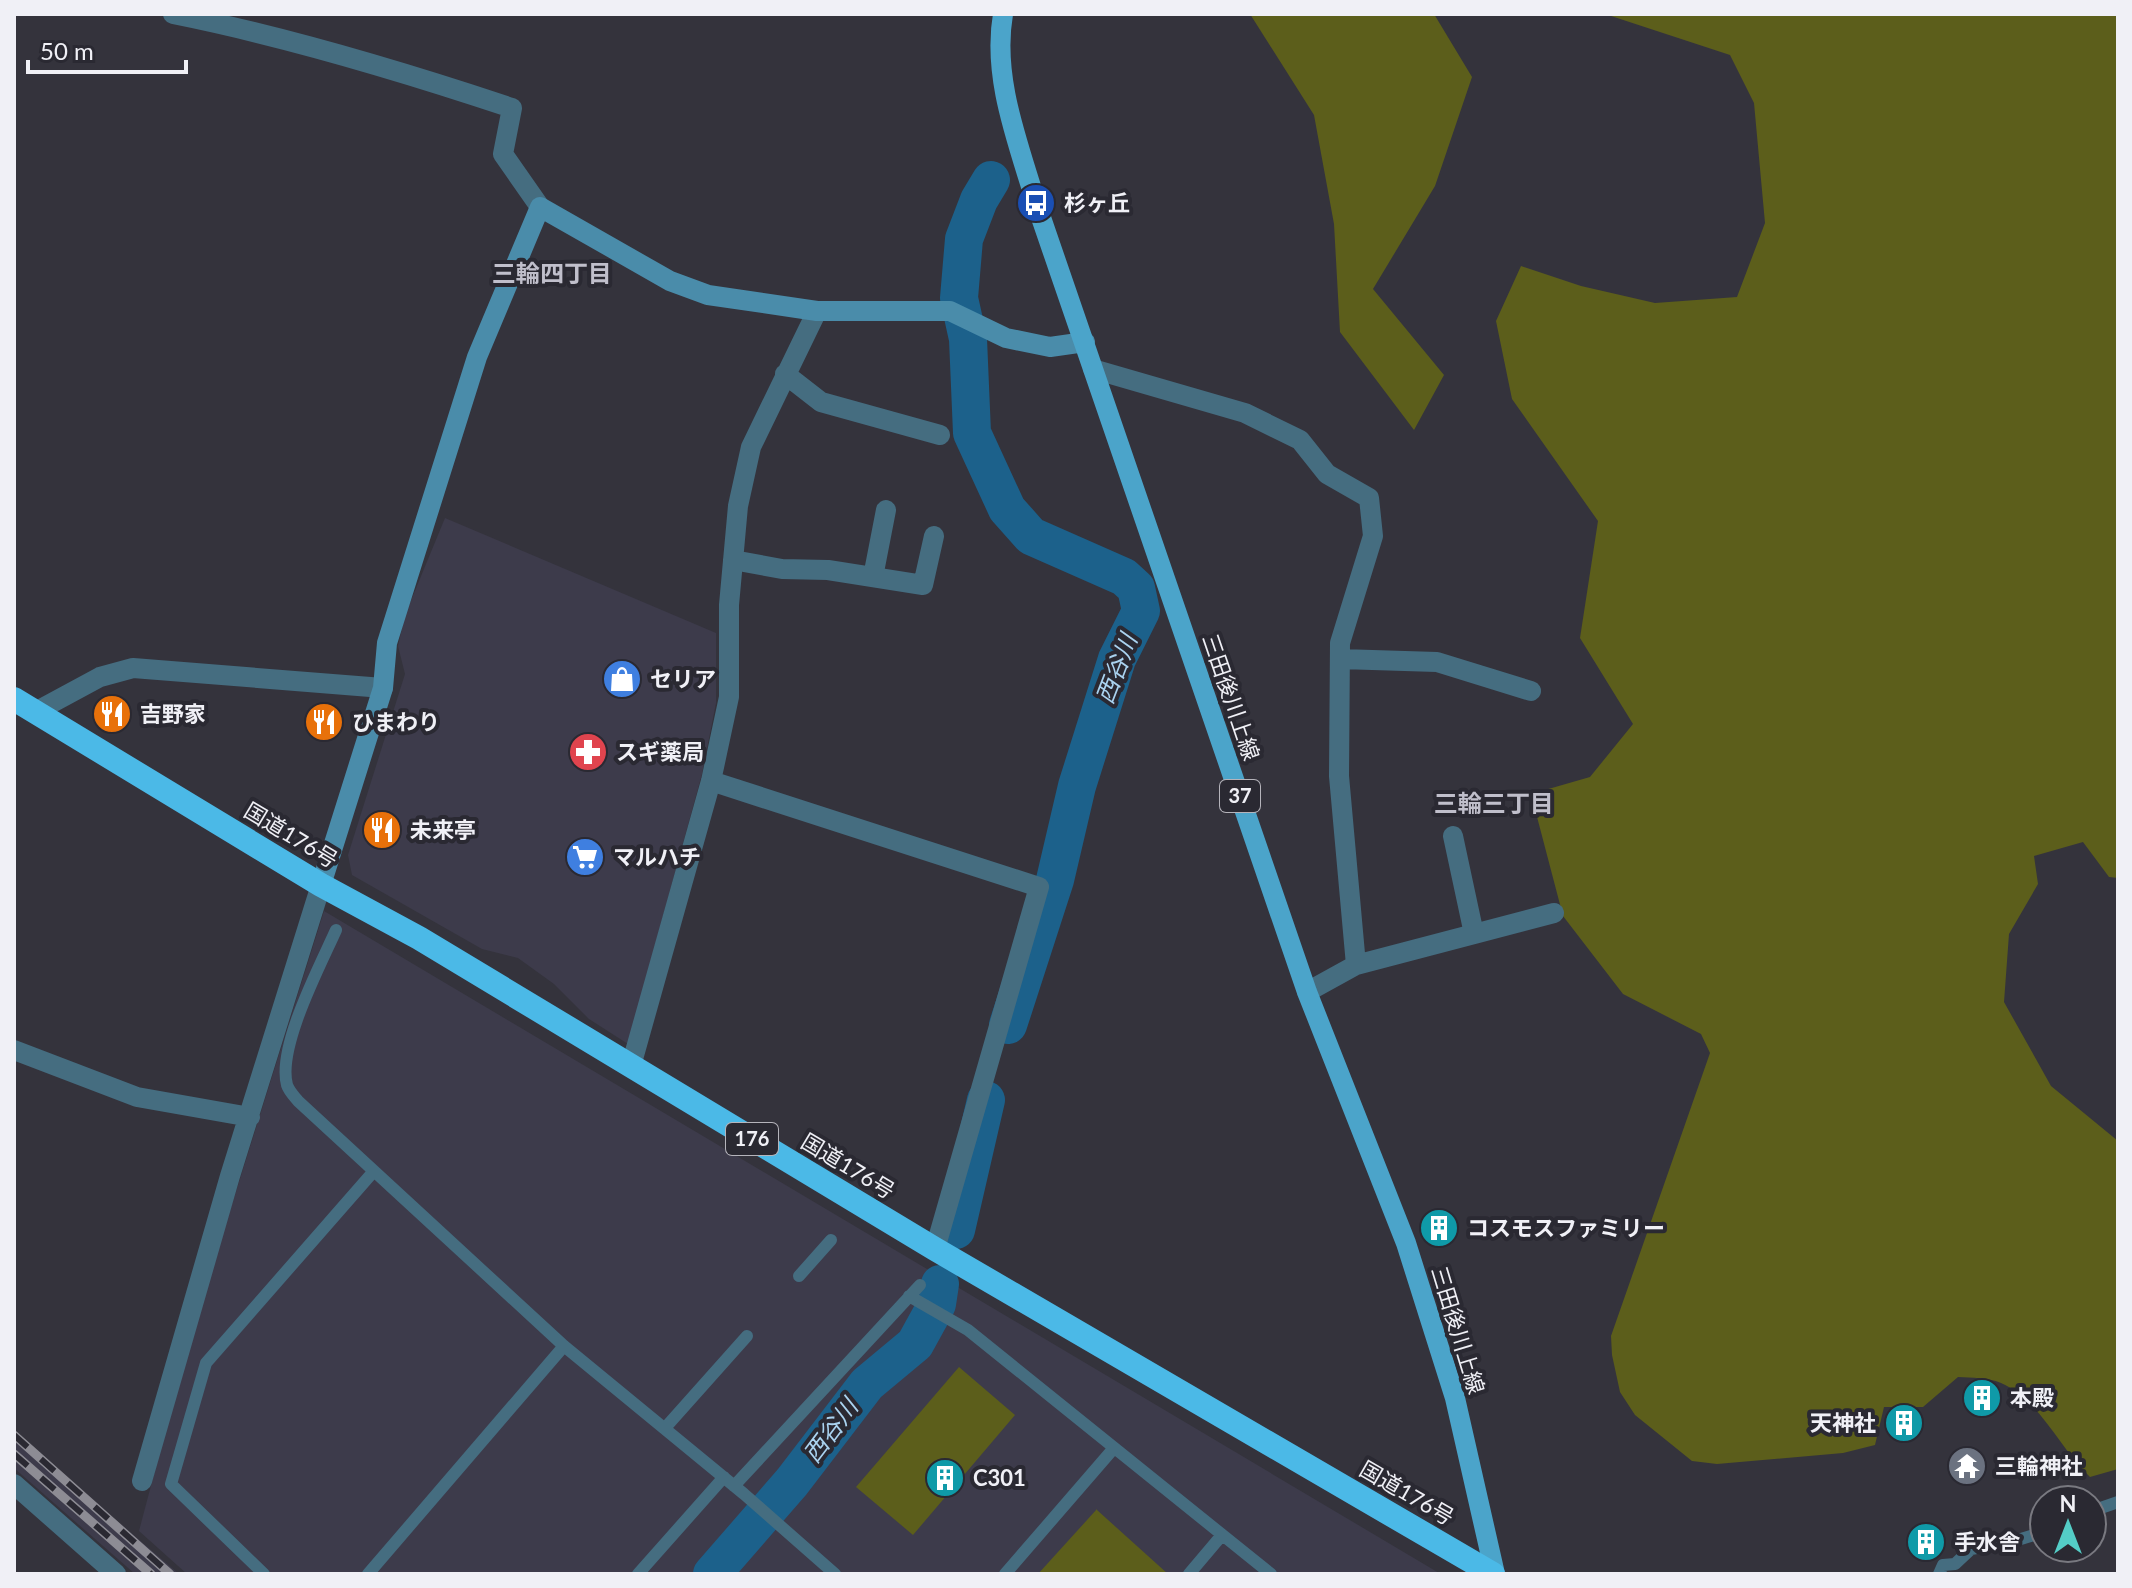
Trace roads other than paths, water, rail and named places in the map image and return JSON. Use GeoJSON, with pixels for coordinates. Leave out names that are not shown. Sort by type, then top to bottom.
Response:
{"type":"FeatureCollection","features":[{"type":"Feature","properties":{"kind":"highway","name":"国道176号"},"geometry":{"type":"LineString","coordinates":[[14,700],[37,711],[321,885],[419,938],[935,1249],[1494,1574]]}},
{"type":"Feature","properties":{"kind":"main road","name":"三田後川上線"},"geometry":{"type":"LineString","coordinates":[[1003,14],[1000,27],[1004,95],[1036,203],[1307,992],[1406,1243],[1455,1398],[1494,1574]]}},
{"type":"Feature","properties":{"kind":"street"},"geometry":{"type":"LineString","coordinates":[[173,14],[251,29],[512,108],[503,154],[540,207],[670,281],[708,295],[817,311],[950,311],[1006,338],[1050,347],[1085,342]]}},
{"type":"Feature","properties":{"kind":"street"},"geometry":{"type":"LineString","coordinates":[[142,1481],[230,1176],[383,688],[387,643],[477,357],[540,207]]}},
{"type":"Feature","properties":{"kind":"street"},"geometry":{"type":"LineString","coordinates":[[631,1066],[711,781],[729,697],[729,605],[738,506],[751,447],[817,311]]}},
{"type":"Feature","properties":{"kind":"street"},"geometry":{"type":"LineString","coordinates":[[1093,369],[1245,413],[1300,440],[1327,474],[1369,498],[1373,536],[1340,643],[1339,776],[1356,965]]}},
{"type":"Feature","properties":{"kind":"street"},"geometry":{"type":"LineString","coordinates":[[785,374],[821,402],[940,435]]}},
{"type":"Feature","properties":{"kind":"street"},"geometry":{"type":"LineString","coordinates":[[873,577],[886,510]]}},
{"type":"Feature","properties":{"kind":"street"},"geometry":{"type":"LineString","coordinates":[[733,560],[782,569],[828,570],[923,585],[934,536]]}},
{"type":"Feature","properties":{"kind":"street"},"geometry":{"type":"LineString","coordinates":[[1340,659],[1437,662],[1531,691]]}},
{"type":"Feature","properties":{"kind":"street"},"geometry":{"type":"LineString","coordinates":[[37,711],[100,677],[133,668],[383,688]]}},
{"type":"Feature","properties":{"kind":"street"},"geometry":{"type":"LineString","coordinates":[[711,781],[1039,887],[935,1249]]}},
{"type":"Feature","properties":{"kind":"street"},"geometry":{"type":"LineString","coordinates":[[1453,836],[1474,934]]}},
{"type":"Feature","properties":{"kind":"street"},"geometry":{"type":"LineString","coordinates":[[1307,992],[1356,965],[1554,913]]}},
{"type":"Feature","properties":{"kind":"street"},"geometry":{"type":"LineString","coordinates":[[14,1050],[137,1097],[250,1117]]}},
{"type":"Feature","properties":{"kind":"street"},"geometry":{"type":"LineString","coordinates":[[14,1484],[116,1574]]}},
{"type":"Feature","properties":{"kind":"lane"},"geometry":{"type":"LineString","coordinates":[[336,930],[303,1005],[285,1061],[287,1088],[564,1346],[835,1574]]}},
{"type":"Feature","properties":{"kind":"lane"},"geometry":{"type":"LineString","coordinates":[[264,1574],[171,1484],[206,1363],[374,1171]]}},
{"type":"Feature","properties":{"kind":"lane"},"geometry":{"type":"LineString","coordinates":[[799,1276],[831,1240]]}},
{"type":"Feature","properties":{"kind":"lane"},"geometry":{"type":"LineString","coordinates":[[638,1574],[734,1486],[915,1299],[920,1285]]}},
{"type":"Feature","properties":{"kind":"lane"},"geometry":{"type":"LineString","coordinates":[[915,1299],[968,1330],[1271,1574]]}},
{"type":"Feature","properties":{"kind":"lane"},"geometry":{"type":"LineString","coordinates":[[665,1428],[747,1336]]}},
{"type":"Feature","properties":{"kind":"lane"},"geometry":{"type":"LineString","coordinates":[[368,1574],[564,1346]]}},
{"type":"Feature","properties":{"kind":"lane"},"geometry":{"type":"LineString","coordinates":[[1005,1574],[1114,1448]]}},
{"type":"Feature","properties":{"kind":"lane"},"geometry":{"type":"LineString","coordinates":[[1189,1574],[1222,1535]]}},
{"type":"Feature","properties":{"kind":"lane"},"geometry":{"type":"LineString","coordinates":[[1939,1574],[1943,1565],[1955,1564],[1971,1549],[2028,1537]]}},
{"type":"Feature","properties":{"kind":"waterway","name":"西谷川"},"geometry":{"type":"LineString","coordinates":[[991,180],[979,200],[964,239],[959,298],[968,339],[972,433],[1007,509],[1031,536],[1124,577],[1136,588],[1141,611],[1117,659],[1077,786],[1055,880],[1008,1025]]}},
{"type":"Feature","properties":{"kind":"waterway","name":"西谷川"},"geometry":{"type":"LineString","coordinates":[[956,1230],[986,1100]]}},
{"type":"Feature","properties":{"kind":"waterway","name":"西谷川"},"geometry":{"type":"LineString","coordinates":[[712,1574],[792,1482],[867,1384],[915,1344],[937,1304],[940,1284]]}},
{"type":"Feature","properties":{"kind":"railway"},"geometry":{"type":"LineString","coordinates":[[14,1435],[170,1574]]}},
{"type":"Feature","properties":{"kind":"railway"},"geometry":{"type":"LineString","coordinates":[[14,1454],[151,1574]]}},
{"type":"Feature","properties":{"kind":"place","name":"杉ヶ丘"},"geometry":{"type":"Point","coordinates":[1036,203]}},
{"type":"Feature","properties":{"kind":"place","name":"セリア"},"geometry":{"type":"Point","coordinates":[622,679]}},
{"type":"Feature","properties":{"kind":"place","name":"吉野家"},"geometry":{"type":"Point","coordinates":[112,714]}},
{"type":"Feature","properties":{"kind":"place","name":"ひまわり"},"geometry":{"type":"Point","coordinates":[324,722]}},
{"type":"Feature","properties":{"kind":"place","name":"スギ薬局"},"geometry":{"type":"Point","coordinates":[588,752]}},
{"type":"Feature","properties":{"kind":"place","name":"未来亭"},"geometry":{"type":"Point","coordinates":[382,830]}},
{"type":"Feature","properties":{"kind":"place","name":"マルハチ"},"geometry":{"type":"Point","coordinates":[585,857]}},
{"type":"Feature","properties":{"kind":"place","name":"コスモスファミリー"},"geometry":{"type":"Point","coordinates":[1439,1228]}},
{"type":"Feature","properties":{"kind":"place","name":"本殿"},"geometry":{"type":"Point","coordinates":[1982,1398]}},
{"type":"Feature","properties":{"kind":"place","name":"天神社"},"geometry":{"type":"Point","coordinates":[1904,1423]}},
{"type":"Feature","properties":{"kind":"place","name":"三輪神社"},"geometry":{"type":"Point","coordinates":[1967,1466]}},
{"type":"Feature","properties":{"kind":"place","name":"C301"},"geometry":{"type":"Point","coordinates":[945,1478]}},
{"type":"Feature","properties":{"kind":"place","name":"手水舎"},"geometry":{"type":"Point","coordinates":[1926,1542]}},
{"type":"Feature","properties":{"kind":"district","name":"三輪四丁目"},"geometry":{"type":"Point","coordinates":[552,274]}},
{"type":"Feature","properties":{"kind":"district","name":"三輪三丁目"},"geometry":{"type":"Point","coordinates":[1494,804]}}]}
